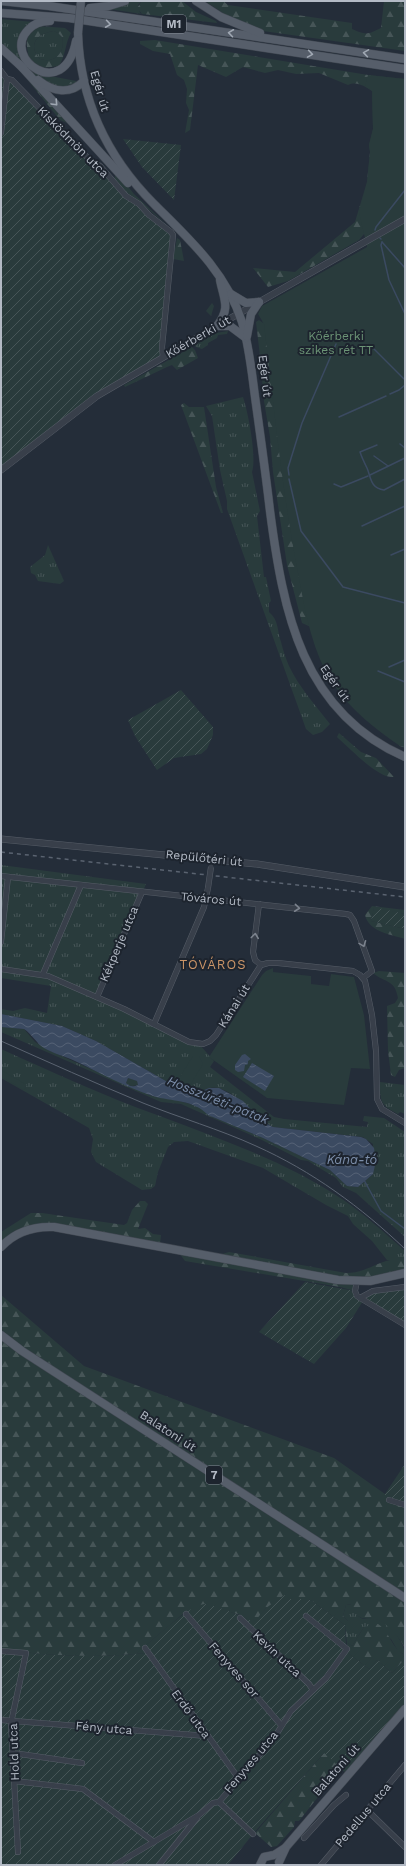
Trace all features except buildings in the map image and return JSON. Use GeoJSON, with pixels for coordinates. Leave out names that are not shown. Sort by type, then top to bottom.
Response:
{"type":"FeatureCollection","features":[{"type":"Feature","properties":{"kind":"main road","name":"M1"},"geometry":{"type":"LineString","coordinates":[[1,1],[49,6],[405,59]]}},
{"type":"Feature","properties":{"kind":"main road","name":"Egér út"},"geometry":{"type":"LineString","coordinates":[[81,1],[78,33],[79,58],[93,113],[105,139],[122,166],[153,203],[194,243],[219,275],[230,293],[239,314],[247,338],[278,565],[287,609],[298,644],[316,679],[335,706],[365,734],[405,757]]}},
{"type":"Feature","properties":{"kind":"main road"},"geometry":{"type":"LineString","coordinates":[[49,6],[94,8],[125,1]]}},
{"type":"Feature","properties":{"kind":"main road"},"geometry":{"type":"LineString","coordinates":[[196,1],[221,17],[238,25],[298,42]]}},
{"type":"Feature","properties":{"kind":"main road","name":"M1"},"geometry":{"type":"LineString","coordinates":[[1,13],[69,18],[405,69]]}},
{"type":"Feature","properties":{"kind":"main road"},"geometry":{"type":"LineString","coordinates":[[69,18],[40,22],[28,29],[22,41],[22,50],[25,58],[30,65],[39,71],[48,73],[59,71],[71,58],[78,33]]}},
{"type":"Feature","properties":{"kind":"main road"},"geometry":{"type":"LineString","coordinates":[[1,48],[39,81],[56,90],[74,89],[84,81]]}},
{"type":"Feature","properties":{"kind":"main road"},"geometry":{"type":"LineString","coordinates":[[19,64],[139,194],[153,203]]}},
{"type":"Feature","properties":{"kind":"main road"},"geometry":{"type":"LineString","coordinates":[[217,326],[224,316],[226,304],[219,275]]}},
{"type":"Feature","properties":{"kind":"main road"},"geometry":{"type":"LineString","coordinates":[[230,293],[246,303],[259,302]]}},
{"type":"Feature","properties":{"kind":"main road"},"geometry":{"type":"LineString","coordinates":[[217,326],[230,326],[247,338],[251,314],[259,302]]}},
{"type":"Feature","properties":{"kind":"main road"},"geometry":{"type":"LineString","coordinates":[[1,1247],[12,1238],[27,1230],[54,1227],[338,1280],[357,1281],[388,1278],[405,1273]]}},
{"type":"Feature","properties":{"kind":"main road","name":"Balatoni út"},"geometry":{"type":"LineString","coordinates":[[1,1335],[22,1351],[405,1598]]}},
{"type":"Feature","properties":{"kind":"main road","name":"Balatoni út"},"geometry":{"type":"LineString","coordinates":[[260,1865],[264,1858],[286,1848],[309,1827],[405,1709]]}},
{"type":"Feature","properties":{"kind":"main road","name":"Balatoni út"},"geometry":{"type":"LineString","coordinates":[[271,1856],[279,1864],[286,1848]]}},
{"type":"Feature","properties":{"kind":"street"},"geometry":{"type":"LineString","coordinates":[[1,71],[7,79],[1,133]]}},
{"type":"Feature","properties":{"kind":"street","name":"Kisködmön utca"},"geometry":{"type":"LineString","coordinates":[[7,79],[12,80],[88,158],[100,166],[126,196],[139,204],[149,215],[173,235],[162,347],[163,357]]}},
{"type":"Feature","properties":{"kind":"street","name":"Kőérberki út"},"geometry":{"type":"LineString","coordinates":[[1,470],[97,396],[405,219]]}},
{"type":"Feature","properties":{"kind":"street","name":"Repülőtéri út"},"geometry":{"type":"LineString","coordinates":[[1,839],[256,864],[405,887]]}},
{"type":"Feature","properties":{"kind":"street"},"geometry":{"type":"LineString","coordinates":[[154,1024],[207,899],[212,859]]}},
{"type":"Feature","properties":{"kind":"street","name":"Tóváros út"},"geometry":{"type":"LineString","coordinates":[[1,876],[346,914],[350,916],[360,936],[372,971],[363,978]]}},
{"type":"Feature","properties":{"kind":"street"},"geometry":{"type":"LineString","coordinates":[[1,942],[8,877]]}},
{"type":"Feature","properties":{"kind":"street"},"geometry":{"type":"LineString","coordinates":[[43,974],[81,885]]}},
{"type":"Feature","properties":{"kind":"street","name":"Kékperje utca"},"geometry":{"type":"LineString","coordinates":[[97,997],[142,892]]}},
{"type":"Feature","properties":{"kind":"street"},"geometry":{"type":"LineString","coordinates":[[259,904],[253,952],[255,960],[261,965],[278,963],[348,970],[357,973],[363,978],[374,1027],[377,1063],[377,1099],[382,1109],[405,1123]]}},
{"type":"Feature","properties":{"kind":"street","name":"Kánai út"},"geometry":{"type":"LineString","coordinates":[[1,970],[43,974],[97,997],[189,1042],[199,1044],[207,1043],[216,1035],[261,965]]}},
{"type":"Feature","properties":{"kind":"street"},"geometry":{"type":"LineString","coordinates":[[357,1281],[355,1291],[357,1296],[405,1325]]}},
{"type":"Feature","properties":{"kind":"street"},"geometry":{"type":"LineString","coordinates":[[360,1298],[373,1291],[405,1287]]}},
{"type":"Feature","properties":{"kind":"street"},"geometry":{"type":"LineString","coordinates":[[389,1500],[405,1505]]}},
{"type":"Feature","properties":{"kind":"street","name":"Fenyves sor"},"geometry":{"type":"LineString","coordinates":[[186,1614],[282,1726]]}},
{"type":"Feature","properties":{"kind":"street","name":"Fenyves utca"},"geometry":{"type":"LineString","coordinates":[[115,1865],[199,1815],[213,1803],[219,1802],[274,1738],[291,1711],[326,1678],[347,1649],[306,1616]]}},
{"type":"Feature","properties":{"kind":"street","name":"Kevin utca"},"geometry":{"type":"LineString","coordinates":[[240,1618],[309,1684],[313,1690]]}},
{"type":"Feature","properties":{"kind":"street","name":"Erdő utca"},"geometry":{"type":"LineString","coordinates":[[145,1648],[239,1779]]}},
{"type":"Feature","properties":{"kind":"street","name":"Hold utca"},"geometry":{"type":"LineString","coordinates":[[1,1651],[26,1653],[11,1729],[18,1852]]}},
{"type":"Feature","properties":{"kind":"street","name":"Fény utca"},"geometry":{"type":"LineString","coordinates":[[1,1720],[12,1719],[96,1728],[207,1736]]}},
{"type":"Feature","properties":{"kind":"street"},"geometry":{"type":"LineString","coordinates":[[13,1754],[82,1763]]}},
{"type":"Feature","properties":{"kind":"street","name":"Pedellus utca"},"geometry":{"type":"LineString","coordinates":[[321,1865],[405,1765]]}},
{"type":"Feature","properties":{"kind":"street"},"geometry":{"type":"LineString","coordinates":[[14,1781],[83,1789],[154,1842]]}},
{"type":"Feature","properties":{"kind":"street"},"geometry":{"type":"LineString","coordinates":[[304,1838],[309,1827],[346,1795]]}},
{"type":"Feature","properties":{"kind":"street"},"geometry":{"type":"LineString","coordinates":[[219,1802],[253,1834]]}},
{"type":"Feature","properties":{"kind":"street"},"geometry":{"type":"LineString","coordinates":[[367,1810],[405,1847]]}},
{"type":"Feature","properties":{"kind":"street"},"geometry":{"type":"LineString","coordinates":[[159,1865],[199,1815]]}},
{"type":"Feature","properties":{"kind":"green space"},"geometry":{"type":"Polygon","coordinates":[[[132,1],[142,1],[138,5],[140,13],[142,14],[109,9],[132,1]]]}},
{"type":"Feature","properties":{"kind":"green space"},"geometry":{"type":"Polygon","coordinates":[[[142,1],[182,1],[196,12],[216,21],[217,23],[142,14],[137,8],[142,1]]]}},
{"type":"Feature","properties":{"kind":"green space"},"geometry":{"type":"Polygon","coordinates":[[[205,1],[223,1],[228,5],[352,23],[352,29],[366,33],[373,32],[381,28],[384,1],[405,1],[405,51],[256,30],[232,19],[205,1]]]}},
{"type":"Feature","properties":{"kind":"green space"},"geometry":{"type":"Polygon","coordinates":[[[1,19],[34,22],[19,44],[45,75],[76,81],[76,84],[61,88],[54,87],[29,71],[1,45],[1,19]]]}},
{"type":"Feature","properties":{"kind":"green space"},"geometry":{"type":"Polygon","coordinates":[[[38,26],[65,28],[71,33],[59,66],[42,68],[29,58],[27,40],[30,34],[38,26]],[[54,31],[48,32],[36,40],[34,49],[40,59],[50,60],[58,56],[61,52],[63,42],[62,37],[54,31]]]}},
{"type":"Feature","properties":{"kind":"green space"},"geometry":{"type":"Polygon","coordinates":[[[54,31],[62,37],[63,42],[61,52],[58,56],[50,60],[40,59],[34,49],[36,40],[43,34],[54,31]]]}},
{"type":"Feature","properties":{"kind":"green space"},"geometry":{"type":"Polygon","coordinates":[[[155,40],[368,75],[405,79],[364,234],[359,240],[288,281],[268,287],[253,268],[295,272],[355,222],[367,182],[370,152],[369,145],[373,129],[372,91],[360,85],[348,85],[319,73],[296,74],[278,70],[265,73],[243,67],[226,77],[198,65],[190,130],[185,133],[189,110],[186,103],[187,89],[184,80],[177,75],[170,54],[153,51],[140,44],[140,41],[155,40]]]}},
{"type":"Feature","properties":{"kind":"green space","name":"Kőérberki szikes rét TT"},"geometry":{"type":"Polygon","coordinates":[[[368,75],[405,79],[405,747],[400,746],[382,733],[348,703],[326,673],[310,631],[287,511],[264,324],[258,314],[262,306],[367,247],[359,212],[367,182],[370,152],[369,145],[373,129],[372,91],[365,86],[368,75]]]}},
{"type":"Feature","properties":{"kind":"green space"},"geometry":{"type":"Polygon","coordinates":[[[1,76],[9,79],[93,160],[126,196],[173,235],[163,357],[113,386],[20,457],[1,466],[1,76]]]}},
{"type":"Feature","properties":{"kind":"green space"},"geometry":{"type":"Polygon","coordinates":[[[26,78],[29,78],[68,121],[67,123],[60,120],[26,78]]]}},
{"type":"Feature","properties":{"kind":"green space"},"geometry":{"type":"Polygon","coordinates":[[[47,78],[73,83],[56,84],[45,80],[47,78]]]}},
{"type":"Feature","properties":{"kind":"green space"},"geometry":{"type":"Polygon","coordinates":[[[123,139],[181,145],[174,200],[142,167],[123,139]]]}},
{"type":"Feature","properties":{"kind":"green space"},"geometry":{"type":"Polygon","coordinates":[[[118,174],[134,194],[168,226],[141,203],[130,197],[114,180],[115,176],[118,174]]]}},
{"type":"Feature","properties":{"kind":"green space"},"geometry":{"type":"Polygon","coordinates":[[[177,238],[180,240],[184,261],[173,259],[177,238]]]}},
{"type":"Feature","properties":{"kind":"green space"},"geometry":{"type":"Polygon","coordinates":[[[212,303],[214,306],[211,316],[206,311],[212,303]]]}},
{"type":"Feature","properties":{"kind":"green space"},"geometry":{"type":"Polygon","coordinates":[[[260,312],[405,705],[405,748],[400,746],[313,628],[302,623],[287,565],[273,472],[256,322],[259,320],[263,323],[260,312]]]}},
{"type":"Feature","properties":{"kind":"green space"},"geometry":{"type":"Polygon","coordinates":[[[228,331],[227,334],[218,335],[217,338],[208,343],[208,345],[202,349],[196,347],[195,345],[216,333],[228,331]]]}},
{"type":"Feature","properties":{"kind":"green space"},"geometry":{"type":"Polygon","coordinates":[[[192,347],[198,358],[177,370],[172,365],[125,387],[124,385],[192,347]]]}},
{"type":"Feature","properties":{"kind":"green space"},"geometry":{"type":"Polygon","coordinates":[[[243,397],[253,446],[252,472],[260,511],[257,516],[264,577],[266,577],[271,601],[269,603],[269,612],[275,619],[285,654],[293,674],[330,724],[322,732],[313,735],[306,729],[227,509],[227,501],[220,470],[212,416],[206,406],[243,397]]]}},
{"type":"Feature","properties":{"kind":"green space"},"geometry":{"type":"Polygon","coordinates":[[[184,403],[189,407],[204,407],[216,487],[223,513],[221,513],[181,405],[184,403]]]}},
{"type":"Feature","properties":{"kind":"green space"},"geometry":{"type":"Polygon","coordinates":[[[48,545],[64,581],[60,584],[38,581],[35,575],[31,573],[30,567],[45,555],[48,545]]]}},
{"type":"Feature","properties":{"kind":"green space"},"geometry":{"type":"Polygon","coordinates":[[[181,690],[213,727],[213,735],[207,749],[201,754],[174,758],[157,770],[135,736],[128,720],[181,690]]]}},
{"type":"Feature","properties":{"kind":"green space"},"geometry":{"type":"Polygon","coordinates":[[[339,733],[361,752],[376,758],[394,777],[380,773],[365,762],[337,737],[339,733]]]}},
{"type":"Feature","properties":{"kind":"green space"},"geometry":{"type":"Polygon","coordinates":[[[1,865],[146,884],[97,997],[199,1044],[214,1061],[210,1067],[274,1117],[367,1127],[368,1122],[363,1121],[364,1116],[384,1118],[405,1132],[405,1237],[356,1193],[343,1187],[336,1178],[308,1161],[301,1160],[262,1140],[181,1104],[161,1102],[1,1032],[1,1027],[24,1029],[35,1042],[48,1050],[152,1096],[169,1098],[204,1109],[208,1115],[263,1138],[330,1170],[347,1186],[358,1187],[373,1174],[373,1144],[363,1137],[273,1127],[259,1118],[240,1100],[226,1091],[214,1087],[190,1093],[185,1092],[96,1041],[62,1026],[1,1014],[1,1009],[13,1011],[25,1008],[47,1013],[51,986],[1,978],[1,865]]]}},
{"type":"Feature","properties":{"kind":"green space"},"geometry":{"type":"Polygon","coordinates":[[[372,906],[405,910],[405,914],[374,908],[371,921],[405,929],[405,939],[381,932],[375,929],[367,921],[365,915],[372,906]]]}},
{"type":"Feature","properties":{"kind":"green space"},"geometry":{"type":"Polygon","coordinates":[[[374,907],[405,914],[405,929],[371,921],[374,907]]]}},
{"type":"Feature","properties":{"kind":"green space"},"geometry":{"type":"Polygon","coordinates":[[[273,968],[273,972],[311,976],[311,984],[329,986],[331,974],[354,977],[364,1015],[370,1069],[351,1068],[344,1105],[267,1098],[209,1057],[262,975],[266,971],[273,968]]]}},
{"type":"Feature","properties":{"kind":"green space"},"geometry":{"type":"Polygon","coordinates":[[[379,971],[405,973],[405,1068],[399,1070],[395,1077],[391,1075],[388,1051],[387,1006],[395,1003],[398,998],[395,987],[392,984],[373,973],[379,971]]]}},
{"type":"Feature","properties":{"kind":"green space"},"geometry":{"type":"Polygon","coordinates":[[[1,1049],[98,1092],[228,1142],[298,1173],[342,1199],[366,1217],[405,1251],[405,1260],[387,1260],[372,1241],[353,1224],[348,1216],[326,1205],[263,1168],[188,1141],[174,1142],[168,1147],[158,1172],[155,1186],[151,1189],[142,1190],[96,1162],[91,1152],[93,1139],[89,1128],[1,1078],[1,1049]]]}},
{"type":"Feature","properties":{"kind":"green space"},"geometry":{"type":"Polygon","coordinates":[[[193,1056],[199,1056],[203,1064],[187,1090],[178,1084],[180,1081],[178,1080],[193,1056]]]}},
{"type":"Feature","properties":{"kind":"green space"},"geometry":{"type":"Polygon","coordinates":[[[1,1070],[27,1085],[24,1090],[1,1077],[1,1070]]]}},
{"type":"Feature","properties":{"kind":"green space"},"geometry":{"type":"Polygon","coordinates":[[[128,1078],[137,1081],[138,1085],[132,1086],[127,1084],[128,1078]]]}},
{"type":"Feature","properties":{"kind":"green space"},"geometry":{"type":"Polygon","coordinates":[[[380,1082],[405,1085],[405,1114],[400,1112],[398,1114],[384,1105],[380,1094],[380,1082]]]}},
{"type":"Feature","properties":{"kind":"green space"},"geometry":{"type":"Polygon","coordinates":[[[140,1201],[145,1201],[148,1204],[138,1229],[145,1228],[153,1234],[161,1235],[160,1244],[44,1223],[33,1225],[1,1242],[1,1232],[31,1213],[42,1213],[124,1225],[127,1223],[132,1210],[140,1201]]]}},
{"type":"Feature","properties":{"kind":"green space"},"geometry":{"type":"Polygon","coordinates":[[[177,1250],[215,1256],[229,1252],[346,1273],[362,1271],[388,1260],[405,1260],[405,1273],[357,1281],[355,1291],[340,1287],[185,1261],[177,1250]]]}},
{"type":"Feature","properties":{"kind":"green space"},"geometry":{"type":"Polygon","coordinates":[[[305,1282],[355,1291],[360,1298],[368,1292],[405,1287],[405,1326],[363,1301],[346,1328],[314,1364],[259,1332],[305,1282]]]}},
{"type":"Feature","properties":{"kind":"green space"},"geometry":{"type":"Polygon","coordinates":[[[1,1295],[84,1366],[334,1458],[385,1494],[385,1497],[405,1506],[405,1649],[398,1637],[390,1628],[378,1620],[359,1617],[351,1604],[346,1605],[343,1616],[348,1621],[348,1643],[352,1646],[364,1627],[378,1624],[382,1627],[397,1649],[405,1655],[405,1659],[392,1673],[377,1660],[369,1669],[348,1653],[345,1625],[309,1599],[291,1599],[266,1608],[254,1623],[240,1615],[205,1604],[184,1613],[145,1646],[146,1653],[110,1656],[74,1656],[37,1654],[1,1649],[1,1295]]]}},
{"type":"Feature","properties":{"kind":"green space"},"geometry":{"type":"Polygon","coordinates":[[[405,1464],[405,1506],[387,1500],[385,1494],[405,1464]]]}},
{"type":"Feature","properties":{"kind":"green space"},"geometry":{"type":"Polygon","coordinates":[[[284,1595],[291,1599],[309,1599],[345,1625],[346,1645],[351,1648],[348,1653],[369,1669],[377,1660],[392,1673],[405,1659],[405,1709],[348,1775],[324,1753],[228,1865],[1,1865],[1,1649],[37,1654],[74,1656],[110,1656],[146,1653],[145,1646],[182,1615],[198,1606],[205,1604],[215,1606],[254,1622],[266,1608],[284,1595]]]}},
{"type":"Feature","properties":{"kind":"green space"},"geometry":{"type":"Polygon","coordinates":[[[352,1604],[358,1616],[361,1618],[379,1620],[388,1625],[400,1640],[405,1655],[398,1651],[391,1639],[364,1627],[352,1646],[348,1643],[348,1621],[343,1616],[346,1605],[352,1604]]]}},
{"type":"Feature","properties":{"kind":"green space"},"geometry":{"type":"Polygon","coordinates":[[[325,1752],[341,1768],[299,1821],[295,1821],[294,1827],[277,1846],[271,1847],[255,1833],[325,1752]]]}},
{"type":"Feature","properties":{"kind":"water","name":"Kána-tó"},"geometry":{"type":"Polygon","coordinates":[[[1,1014],[62,1026],[96,1041],[185,1092],[197,1093],[209,1088],[219,1088],[243,1101],[263,1122],[273,1127],[361,1137],[366,1139],[374,1148],[376,1161],[373,1174],[358,1187],[347,1186],[330,1170],[263,1138],[208,1115],[196,1106],[153,1096],[113,1080],[41,1046],[24,1029],[1,1027],[1,1014]],[[128,1078],[126,1083],[130,1086],[135,1086],[138,1085],[137,1081],[128,1078]]]}},
{"type":"Feature","properties":{"kind":"water"},"geometry":{"type":"Polygon","coordinates":[[[245,1054],[251,1059],[248,1061],[248,1064],[245,1065],[244,1071],[238,1072],[235,1070],[235,1065],[242,1055],[245,1054]]]}},
{"type":"Feature","properties":{"kind":"water"},"geometry":{"type":"Polygon","coordinates":[[[252,1063],[274,1076],[265,1091],[243,1077],[252,1063]]]}},
{"type":"Feature","properties":{"kind":"waterway"},"geometry":{"type":"LineString","coordinates":[[375,230],[405,190]]}},
{"type":"Feature","properties":{"kind":"waterway"},"geometry":{"type":"LineString","coordinates":[[382,242],[381,245],[389,280],[405,314]]}},
{"type":"Feature","properties":{"kind":"waterway"},"geometry":{"type":"LineString","coordinates":[[382,242],[405,268]]}},
{"type":"Feature","properties":{"kind":"waterway"},"geometry":{"type":"LineString","coordinates":[[289,475],[288,468],[302,423],[336,344]]}},
{"type":"Feature","properties":{"kind":"waterway"},"geometry":{"type":"LineString","coordinates":[[372,347],[405,380]]}},
{"type":"Feature","properties":{"kind":"waterway"},"geometry":{"type":"LineString","coordinates":[[390,394],[399,390],[405,385]]}},
{"type":"Feature","properties":{"kind":"waterway"},"geometry":{"type":"LineString","coordinates":[[339,417],[386,396]]}},
{"type":"Feature","properties":{"kind":"waterway"},"geometry":{"type":"LineString","coordinates":[[400,444],[405,448]]}},
{"type":"Feature","properties":{"kind":"waterway"},"geometry":{"type":"LineString","coordinates":[[377,445],[360,452],[374,485],[379,489],[384,490],[405,479]]}},
{"type":"Feature","properties":{"kind":"waterway"},"geometry":{"type":"LineString","coordinates":[[374,456],[388,466]]}},
{"type":"Feature","properties":{"kind":"waterway"},"geometry":{"type":"LineString","coordinates":[[370,475],[405,458]]}},
{"type":"Feature","properties":{"kind":"waterway"},"geometry":{"type":"LineString","coordinates":[[334,484],[341,487],[368,476]]}},
{"type":"Feature","properties":{"kind":"waterway"},"geometry":{"type":"LineString","coordinates":[[289,479],[301,531],[343,587],[405,603]]}},
{"type":"Feature","properties":{"kind":"waterway"},"geometry":{"type":"LineString","coordinates":[[362,526],[405,506]]}},
{"type":"Feature","properties":{"kind":"waterway"},"geometry":{"type":"LineString","coordinates":[[391,555],[405,549]]}},
{"type":"Feature","properties":{"kind":"waterway"},"geometry":{"type":"LineString","coordinates":[[389,667],[405,660]]}},
{"type":"Feature","properties":{"kind":"waterway"},"geometry":{"type":"LineString","coordinates":[[378,671],[405,682]]}},
{"type":"Feature","properties":{"kind":"waterway","name":"Hosszúréti-patak"},"geometry":{"type":"LineString","coordinates":[[364,1180],[381,1211],[405,1229]]}},
{"type":"Feature","properties":{"kind":"tram line"},"geometry":{"type":"LineString","coordinates":[[1,1041],[143,1103],[228,1134],[277,1156],[335,1191],[371,1219],[405,1249]]}},
{"type":"Feature","properties":{"kind":"railway"},"geometry":{"type":"LineString","coordinates":[[1,852],[405,897]]}},
{"type":"Feature","properties":{"kind":"district","name":"TÓVÁROS"},"geometry":{"type":"Point","coordinates":[213,964]}}]}
